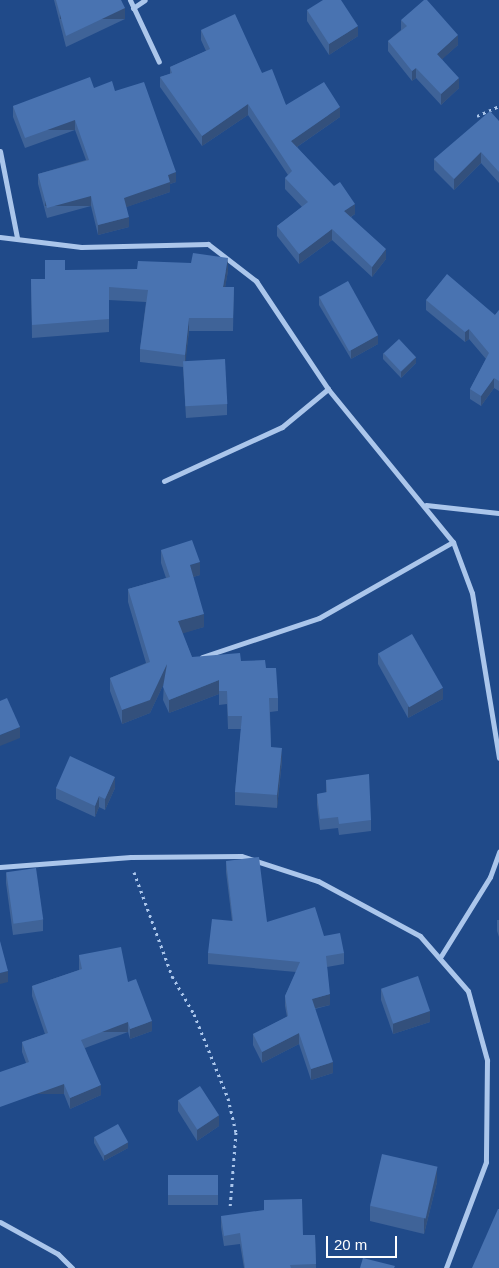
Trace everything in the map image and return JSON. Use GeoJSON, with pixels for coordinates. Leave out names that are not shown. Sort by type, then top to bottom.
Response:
{"type":"FeatureCollection","features":[{"type":"Feature","properties":{"kind":"street"},"geometry":{"type":"LineString","coordinates":[[130,0],[159,62]]}},
{"type":"Feature","properties":{"kind":"street"},"geometry":{"type":"LineString","coordinates":[[133,8],[145,0]]}},
{"type":"Feature","properties":{"kind":"street"},"geometry":{"type":"LineString","coordinates":[[0,151],[17,238]]}},
{"type":"Feature","properties":{"kind":"street"},"geometry":{"type":"LineString","coordinates":[[0,237],[81,247],[196,242],[219,249],[256,281],[328,390],[426,506],[453,542],[472,593],[499,758]]}},
{"type":"Feature","properties":{"kind":"street"},"geometry":{"type":"LineString","coordinates":[[164,480],[282,427],[328,390]]}},
{"type":"Feature","properties":{"kind":"street"},"geometry":{"type":"LineString","coordinates":[[426,506],[499,513]]}},
{"type":"Feature","properties":{"kind":"street"},"geometry":{"type":"LineString","coordinates":[[202,657],[319,618],[453,542]]}},
{"type":"Feature","properties":{"kind":"street"},"geometry":{"type":"LineString","coordinates":[[441,956],[490,876],[499,852]]}},
{"type":"Feature","properties":{"kind":"street"},"geometry":{"type":"LineString","coordinates":[[0,867],[131,856],[225,854],[283,866],[373,909],[420,936],[441,956],[468,991],[478,1017],[487,1060],[489,1112],[482,1177],[446,1268]]}},
{"type":"Feature","properties":{"kind":"street"},"geometry":{"type":"LineString","coordinates":[[0,1222],[58,1254],[72,1268]]}},
{"type":"Feature","properties":{"kind":"path"},"geometry":{"type":"LineString","coordinates":[[478,116],[499,106]]}},
{"type":"Feature","properties":{"kind":"path"},"geometry":{"type":"LineString","coordinates":[[131,856],[154,932],[228,1098],[236,1132],[230,1208]]}},
{"type":"Feature","properties":{"kind":"building"},"geometry":{"type":"Polygon","coordinates":[[[56,0],[121,0],[125,8],[66,36],[56,0]]]}},
{"type":"Feature","properties":{"kind":"building"},"geometry":{"type":"Polygon","coordinates":[[[323,0],[341,0],[358,26],[329,44],[307,10],[323,0]]]}},
{"type":"Feature","properties":{"kind":"building"},"geometry":{"type":"Polygon","coordinates":[[[424,0],[427,0],[458,35],[437,54],[459,78],[441,94],[416,68],[412,71],[388,41],[407,26],[401,20],[424,0]]]}},
{"type":"Feature","properties":{"kind":"building"},"geometry":{"type":"Polygon","coordinates":[[[235,14],[262,73],[272,69],[286,105],[324,82],[340,107],[291,141],[334,186],[340,182],[355,204],[344,211],[386,249],[372,267],[332,229],[299,254],[277,226],[308,202],[285,178],[292,171],[248,104],[202,136],[160,77],[172,73],[170,67],[210,49],[201,30],[235,14]]]}},
{"type":"Feature","properties":{"kind":"building"},"geometry":{"type":"Polygon","coordinates":[[[90,77],[94,88],[112,81],[115,91],[144,82],[176,172],[168,175],[170,182],[124,198],[129,217],[98,225],[91,196],[47,208],[38,174],[89,160],[75,120],[25,138],[13,106],[90,77]]]}},
{"type":"Feature","properties":{"kind":"building"},"geometry":{"type":"Polygon","coordinates":[[[490,111],[499,121],[499,172],[481,152],[454,179],[434,159],[490,111]]]}},
{"type":"Feature","properties":{"kind":"building"},"geometry":{"type":"Polygon","coordinates":[[[193,253],[228,258],[223,287],[234,287],[233,318],[189,318],[185,355],[140,349],[148,290],[109,287],[109,319],[32,325],[31,279],[45,279],[45,260],[65,260],[65,270],[137,269],[138,261],[191,263],[193,253]]]}},
{"type":"Feature","properties":{"kind":"building"},"geometry":{"type":"Polygon","coordinates":[[[447,274],[495,315],[499,310],[499,381],[494,378],[481,396],[470,389],[489,353],[469,329],[465,332],[426,300],[447,274]]]}},
{"type":"Feature","properties":{"kind":"building"},"geometry":{"type":"Polygon","coordinates":[[[348,281],[378,335],[349,351],[319,297],[348,281]]]}},
{"type":"Feature","properties":{"kind":"building"},"geometry":{"type":"Polygon","coordinates":[[[399,339],[416,357],[401,372],[384,353],[399,339]]]}},
{"type":"Feature","properties":{"kind":"building"},"geometry":{"type":"Polygon","coordinates":[[[225,359],[227,404],[185,406],[183,361],[225,359]]]}},
{"type":"Feature","properties":{"kind":"building"},"geometry":{"type":"Polygon","coordinates":[[[192,540],[200,562],[190,565],[204,614],[178,621],[192,657],[240,653],[241,661],[265,660],[266,668],[276,668],[278,698],[269,698],[271,747],[282,748],[277,795],[235,792],[242,716],[228,716],[227,691],[219,691],[219,680],[169,700],[163,687],[167,664],[150,700],[122,710],[110,678],[150,662],[128,589],[170,577],[161,550],[192,540]]]}},
{"type":"Feature","properties":{"kind":"building"},"geometry":{"type":"Polygon","coordinates":[[[412,634],[443,688],[409,707],[378,654],[412,634]]]}},
{"type":"Feature","properties":{"kind":"building"},"geometry":{"type":"Polygon","coordinates":[[[7,698],[20,727],[0,735],[0,701],[7,698]]]}},
{"type":"Feature","properties":{"kind":"building"},"geometry":{"type":"Polygon","coordinates":[[[70,756],[115,777],[105,799],[99,796],[95,806],[56,788],[70,756]]]}},
{"type":"Feature","properties":{"kind":"building"},"geometry":{"type":"Polygon","coordinates":[[[369,774],[371,820],[339,824],[338,817],[320,819],[317,794],[327,792],[326,780],[369,774]]]}},
{"type":"Feature","properties":{"kind":"building"},"geometry":{"type":"Polygon","coordinates":[[[259,857],[267,922],[315,907],[324,936],[340,933],[344,953],[326,956],[330,994],[312,999],[333,1062],[311,1069],[299,1033],[262,1052],[253,1034],[288,1016],[285,996],[300,962],[208,953],[212,919],[233,921],[226,861],[259,857]]]}},
{"type":"Feature","properties":{"kind":"building"},"geometry":{"type":"Polygon","coordinates":[[[36,868],[43,919],[14,924],[6,872],[36,868]]]}},
{"type":"Feature","properties":{"kind":"building"},"geometry":{"type":"Polygon","coordinates":[[[0,941],[8,971],[0,973],[0,941]]]}},
{"type":"Feature","properties":{"kind":"building"},"geometry":{"type":"Polygon","coordinates":[[[121,947],[128,982],[136,979],[152,1021],[130,1029],[128,1022],[81,1040],[101,1085],[70,1098],[64,1084],[0,1107],[0,1072],[29,1062],[22,1042],[48,1033],[32,986],[82,969],[79,955],[121,947]]]}},
{"type":"Feature","properties":{"kind":"building"},"geometry":{"type":"Polygon","coordinates":[[[418,976],[430,1011],[393,1024],[381,989],[418,976]]]}},
{"type":"Feature","properties":{"kind":"building"},"geometry":{"type":"Polygon","coordinates":[[[200,1086],[219,1115],[197,1130],[178,1100],[200,1086]]]}},
{"type":"Feature","properties":{"kind":"building"},"geometry":{"type":"Polygon","coordinates":[[[118,1124],[128,1142],[105,1155],[94,1137],[118,1124]]]}},
{"type":"Feature","properties":{"kind":"building"},"geometry":{"type":"Polygon","coordinates":[[[382,1154],[438,1167],[426,1218],[370,1206],[382,1154]]]}},
{"type":"Feature","properties":{"kind":"building"},"geometry":{"type":"Polygon","coordinates":[[[168,1175],[218,1175],[218,1195],[168,1195],[168,1175]]]}},
{"type":"Feature","properties":{"kind":"building"},"geometry":{"type":"Polygon","coordinates":[[[302,1199],[303,1235],[315,1235],[316,1264],[290,1265],[291,1268],[245,1268],[240,1233],[224,1236],[221,1216],[264,1210],[264,1200],[302,1199]]]}},
{"type":"Feature","properties":{"kind":"building"},"geometry":{"type":"Polygon","coordinates":[[[498,1209],[499,1268],[472,1268],[498,1209]]]}},
{"type":"Feature","properties":{"kind":"building"},"geometry":{"type":"Polygon","coordinates":[[[363,1258],[395,1266],[394,1268],[360,1268],[363,1258]]]}}]}
